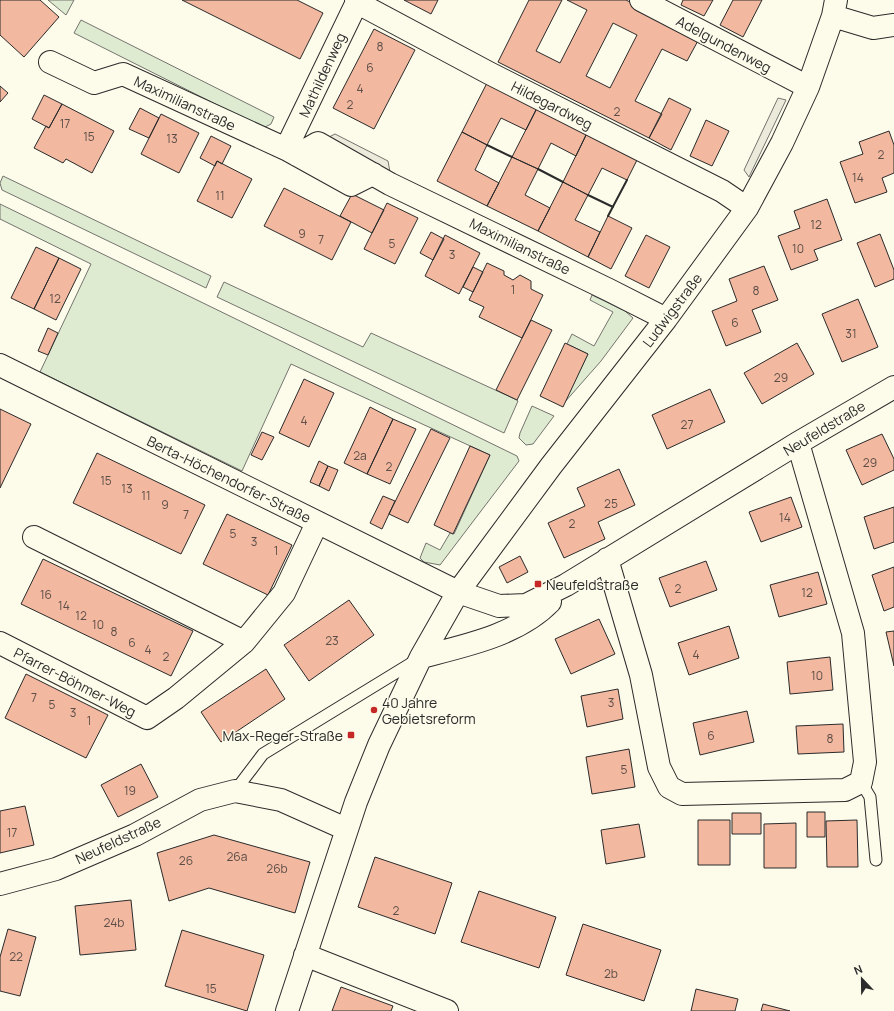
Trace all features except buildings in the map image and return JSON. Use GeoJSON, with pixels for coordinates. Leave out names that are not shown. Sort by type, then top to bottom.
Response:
{"type":"FeatureCollection","features":[{"type":"Feature","properties":{"kind":"street","name":"Adelgundenweg"},"geometry":{"type":"LineString","coordinates":[[641,0],[808,87]]}},
{"type":"Feature","properties":{"kind":"street","name":"Mathildenweg"},"geometry":{"type":"LineString","coordinates":[[291,152],[357,1]]}},
{"type":"Feature","properties":{"kind":"street","name":"Hildegardweg"},"geometry":{"type":"LineString","coordinates":[[357,1],[489,73],[716,187],[747,208]]}},
{"type":"Feature","properties":{"kind":"street","name":"Ludwigstraße"},"geometry":{"type":"LineString","coordinates":[[458,592],[551,466],[666,319],[747,208],[782,143],[808,87],[835,8]]}},
{"type":"Feature","properties":{"kind":"street"},"geometry":{"type":"LineString","coordinates":[[835,8],[873,28],[894,25]]}},
{"type":"Feature","properties":{"kind":"street","name":"Maximilianstraße"},"geometry":{"type":"LineString","coordinates":[[50,62],[94,83],[123,74],[291,152],[351,185],[373,174],[666,319]]}},
{"type":"Feature","properties":{"kind":"street","name":"Berta-Höchendorfer-Straße"},"geometry":{"type":"LineString","coordinates":[[0,365],[458,592]]}},
{"type":"Feature","properties":{"kind":"street","name":"Neufeldstraße"},"geometry":{"type":"LineString","coordinates":[[458,592],[499,606],[526,605],[566,585],[798,443],[894,387]]}},
{"type":"Feature","properties":{"kind":"street"},"geometry":{"type":"LineString","coordinates":[[607,559],[641,675],[659,767],[669,786],[682,794],[845,790],[861,782],[865,762],[853,633],[798,443]]}},
{"type":"Feature","properties":{"kind":"street","name":"Pfarrer-Böhmer-Weg"},"geometry":{"type":"LineString","coordinates":[[0,643],[147,718],[176,698],[244,642],[284,593],[317,523]]}},
{"type":"Feature","properties":{"kind":"street"},"geometry":{"type":"LineString","coordinates":[[34,537],[244,642]]}},
{"type":"Feature","properties":{"kind":"street"},"geometry":{"type":"LineString","coordinates":[[421,657],[477,643],[521,624],[543,610],[566,585]]}},
{"type":"Feature","properties":{"kind":"street"},"geometry":{"type":"LineString","coordinates":[[287,1011],[346,828],[379,745],[421,657],[458,592]]}},
{"type":"Feature","properties":{"kind":"street","name":"Neufeldstraße"},"geometry":{"type":"LineString","coordinates":[[0,884],[56,869],[135,835],[200,800],[234,791],[281,800],[346,828]]}},
{"type":"Feature","properties":{"kind":"street"},"geometry":{"type":"LineString","coordinates":[[305,955],[447,1011]]}},
{"type":"Feature","properties":{"kind":"lane"},"geometry":{"type":"LineString","coordinates":[[234,791],[263,754],[421,657]]}},
{"type":"Feature","properties":{"kind":"lane"},"geometry":{"type":"LineString","coordinates":[[861,782],[870,797],[876,860]]}},
{"type":"Feature","properties":{"kind":"green space"},"geometry":{"type":"Polygon","coordinates":[[[48,0],[74,0],[66,15],[48,0]]]}},
{"type":"Feature","properties":{"kind":"green space"},"geometry":{"type":"Polygon","coordinates":[[[81,20],[274,117],[271,124],[263,128],[74,33],[81,20]]]}},
{"type":"Feature","properties":{"kind":"green space"},"geometry":{"type":"Polygon","coordinates":[[[3,176],[211,276],[206,288],[2,190],[0,183],[3,176]]]}},
{"type":"Feature","properties":{"kind":"green space"},"geometry":{"type":"Polygon","coordinates":[[[0,204],[517,456],[519,461],[440,565],[424,562],[420,558],[426,543],[440,550],[450,533],[454,534],[490,455],[291,364],[242,471],[40,372],[91,264],[0,219],[0,204]]]}},
{"type":"Feature","properties":{"kind":"green space"},"geometry":{"type":"Polygon","coordinates":[[[224,282],[363,347],[371,333],[517,400],[518,401],[504,433],[217,297],[224,282]]]}},
{"type":"Feature","properties":{"kind":"green space"},"geometry":{"type":"Polygon","coordinates":[[[592,295],[625,311],[633,318],[601,361],[564,403],[588,354],[567,344],[572,334],[594,346],[613,312],[590,300],[592,295]]]}},
{"type":"Feature","properties":{"kind":"green space"},"geometry":{"type":"Polygon","coordinates":[[[532,406],[554,416],[533,444],[526,445],[519,438],[532,406]]]}},
{"type":"Feature","properties":{"kind":"shaded area"},"geometry":{"type":"Polygon","coordinates":[[[778,98],[786,100],[749,177],[744,170],[778,98]]]}},
{"type":"Feature","properties":{"kind":"shaded area"},"geometry":{"type":"Polygon","coordinates":[[[335,134],[388,161],[390,172],[325,139],[335,134]]]}},
{"type":"Feature","properties":{"kind":"wall"},"geometry":{"type":"LineString","coordinates":[[487,145],[512,157]]}},
{"type":"Feature","properties":{"kind":"wall"},"geometry":{"type":"LineString","coordinates":[[538,169],[563,182]]}},
{"type":"Feature","properties":{"kind":"wall"},"geometry":{"type":"LineString","coordinates":[[608,216],[627,180]]}},
{"type":"Feature","properties":{"kind":"wall"},"geometry":{"type":"LineString","coordinates":[[588,195],[613,207]]}},
{"type":"Feature","properties":{"kind":"place","name":"Neufeldstraße"},"geometry":{"type":"Point","coordinates":[538,584]}},
{"type":"Feature","properties":{"kind":"place","name":"40 Jahre Gebietsreform"},"geometry":{"type":"Point","coordinates":[374,710]}},
{"type":"Feature","properties":{"kind":"place","name":"Max-Reger-Straße"},"geometry":{"type":"Point","coordinates":[351,735]}}]}
